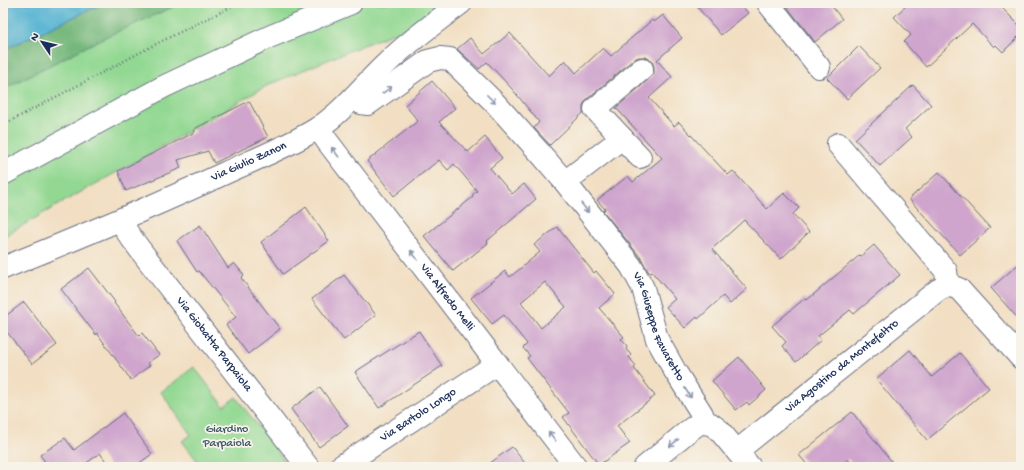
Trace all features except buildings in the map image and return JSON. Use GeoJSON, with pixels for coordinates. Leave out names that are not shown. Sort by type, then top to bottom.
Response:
{"type":"FeatureCollection","features":[{"type":"Feature","properties":{"kind":"street"},"geometry":{"type":"LineString","coordinates":[[3,174],[164,87],[269,37],[351,3]]}},
{"type":"Feature","properties":{"kind":"street","name":"Via Giulio Zanon"},"geometry":{"type":"LineString","coordinates":[[3,268],[122,219],[294,142],[318,128],[337,114],[387,62],[461,3]]}},
{"type":"Feature","properties":{"kind":"street"},"geometry":{"type":"LineString","coordinates":[[768,3],[819,67]]}},
{"type":"Feature","properties":{"kind":"street","name":"Via Giuseppe Favaretto"},"geometry":{"type":"LineString","coordinates":[[355,97],[361,103],[368,104],[428,61],[440,58],[450,59],[495,103],[565,182],[631,266],[643,288],[657,339],[675,372],[702,414],[704,423]]}},
{"type":"Feature","properties":{"kind":"street"},"geometry":{"type":"LineString","coordinates":[[640,157],[595,109],[642,69]]}},
{"type":"Feature","properties":{"kind":"street","name":"Via Alfredo Melli"},"geometry":{"type":"LineString","coordinates":[[318,128],[576,467]]}},
{"type":"Feature","properties":{"kind":"street"},"geometry":{"type":"LineString","coordinates":[[565,182],[622,138]]}},
{"type":"Feature","properties":{"kind":"street"},"geometry":{"type":"LineString","coordinates":[[838,144],[946,271],[948,285],[958,289],[1021,358]]}},
{"type":"Feature","properties":{"kind":"street","name":"Via Giobatta Parpaiola"},"geometry":{"type":"LineString","coordinates":[[122,219],[127,232],[141,251],[308,467]]}},
{"type":"Feature","properties":{"kind":"street","name":"Via Agostino da Montefeltro"},"geometry":{"type":"LineString","coordinates":[[743,459],[938,290],[948,285]]}},
{"type":"Feature","properties":{"kind":"street","name":"Via Bartolo Longo"},"geometry":{"type":"LineString","coordinates":[[340,467],[497,364]]}},
{"type":"Feature","properties":{"kind":"street"},"geometry":{"type":"LineString","coordinates":[[645,467],[687,432],[698,424],[704,423],[711,424],[719,430],[743,459]]}},
{"type":"Feature","properties":{"kind":"path"},"geometry":{"type":"LineString","coordinates":[[3,125],[158,42],[239,3]]}},
{"type":"Feature","properties":{"kind":"green space"},"geometry":{"type":"Polygon","coordinates":[[[104,3],[182,3],[103,38],[3,89],[3,50],[104,3]]]}},
{"type":"Feature","properties":{"kind":"green space"},"geometry":{"type":"Polygon","coordinates":[[[182,3],[472,3],[371,42],[270,84],[3,237],[3,89],[103,38],[182,3]]]}},
{"type":"Feature","properties":{"kind":"green space","name":"Giardino Parpaiola"},"geometry":{"type":"Polygon","coordinates":[[[194,367],[224,406],[236,397],[289,467],[202,467],[182,441],[191,435],[161,392],[194,367]]]}},
{"type":"Feature","properties":{"kind":"water"},"geometry":{"type":"Polygon","coordinates":[[[3,3],[104,3],[3,50],[3,3]]]}}]}
